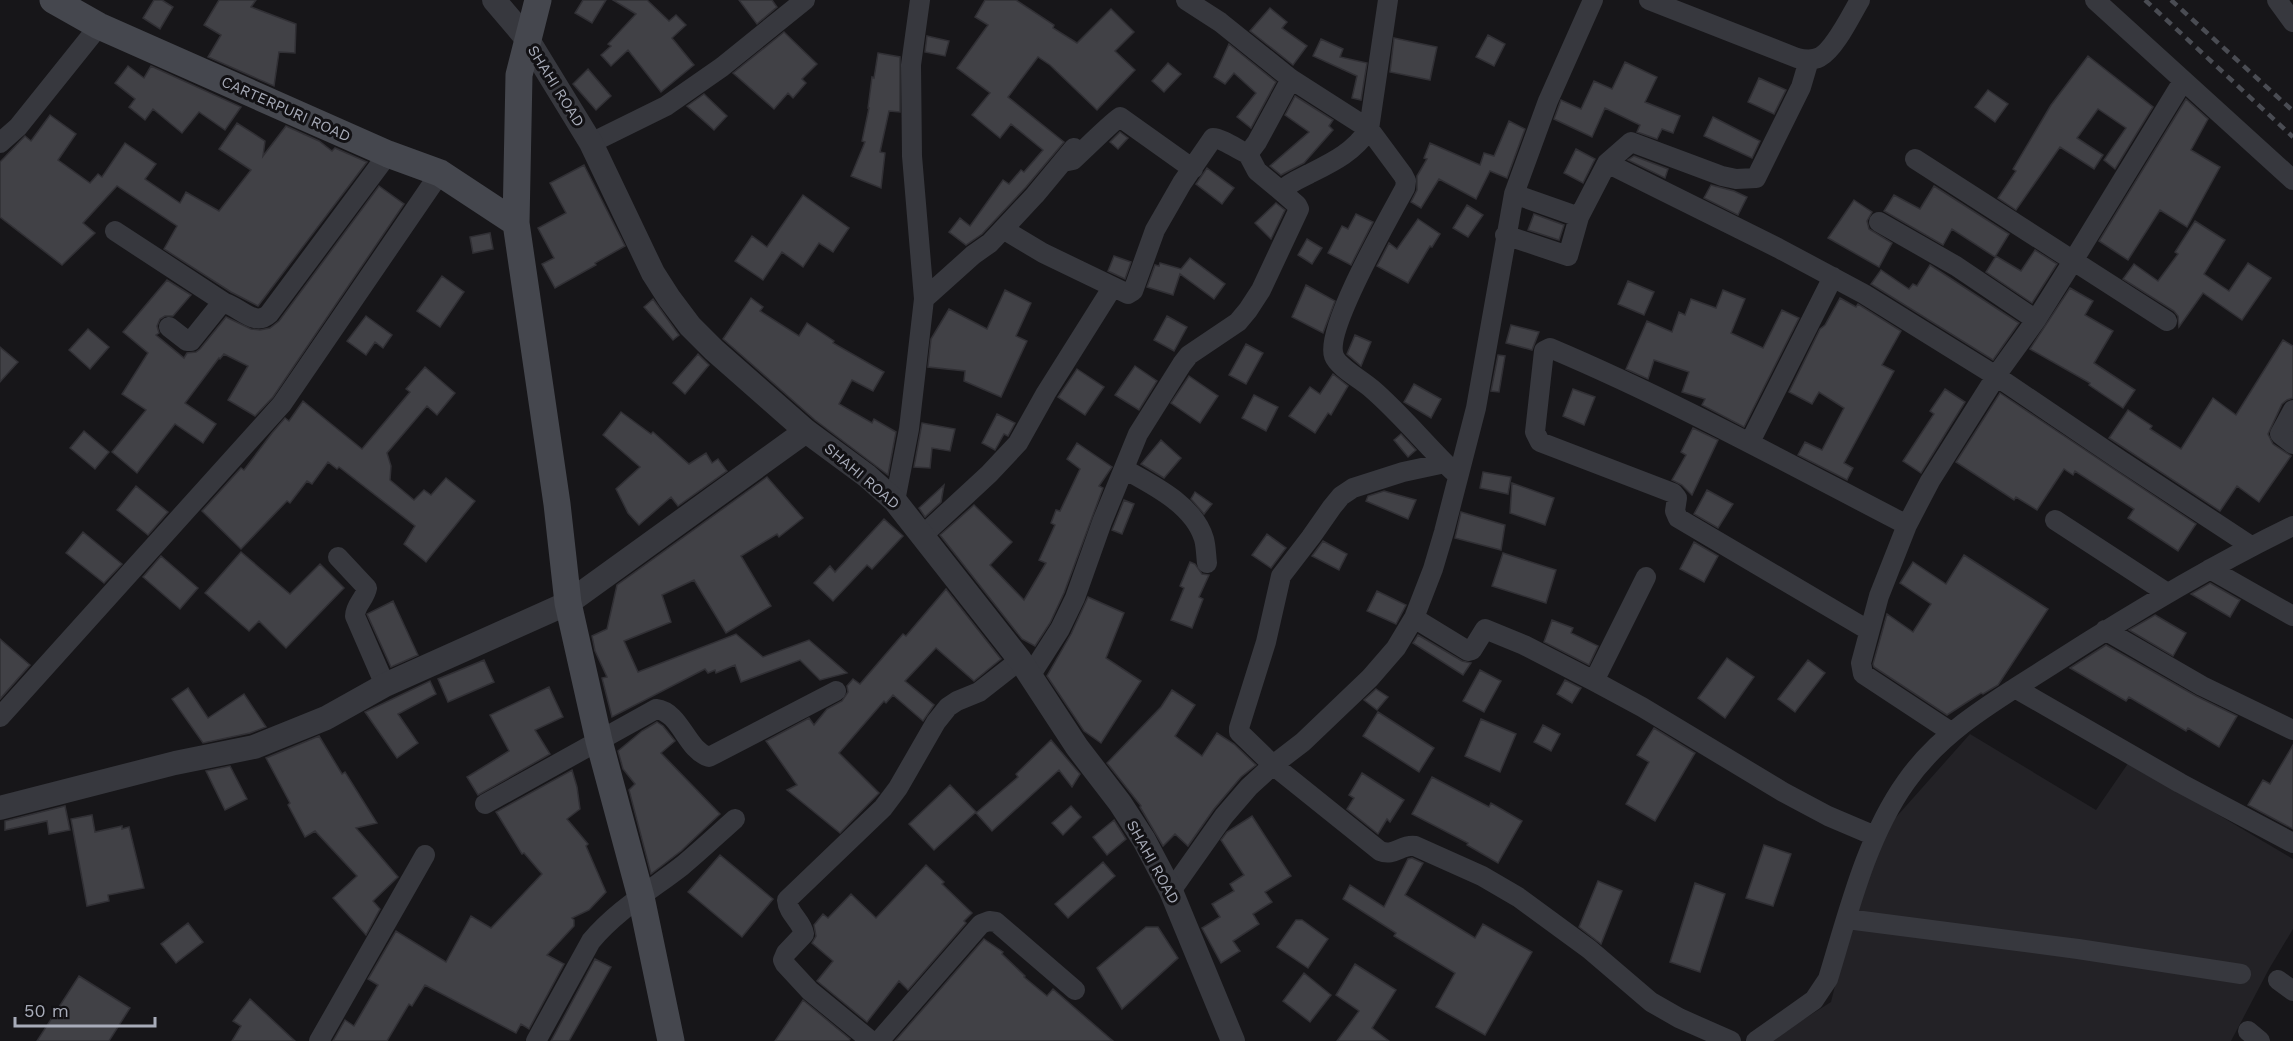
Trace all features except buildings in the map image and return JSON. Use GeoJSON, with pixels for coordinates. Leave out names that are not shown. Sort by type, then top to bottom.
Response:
{"type":"FeatureCollection","features":[{"type":"Feature","properties":{"kind":"main road","name":"CARTERPURI ROAD"},"geometry":{"type":"LineString","coordinates":[[53,0],[99,26],[388,154],[440,173],[516,223]]}},
{"type":"Feature","properties":{"kind":"main road"},"geometry":{"type":"LineString","coordinates":[[538,0],[519,75],[516,223],[557,504],[568,603],[599,741],[641,897],[671,1041]]}},
{"type":"Feature","properties":{"kind":"street","name":"SHAHI ROAD"},"geometry":{"type":"LineString","coordinates":[[494,0],[528,40],[591,143],[653,273],[690,326],[806,431],[867,476],[895,501],[1025,668],[1077,747],[1120,803],[1144,840],[1172,891],[1233,1041]]}},
{"type":"Feature","properties":{"kind":"street"},"geometry":{"type":"LineString","coordinates":[[591,143],[666,106],[722,67],[805,0]]}},
{"type":"Feature","properties":{"kind":"street"},"geometry":{"type":"LineString","coordinates":[[895,501],[909,429],[924,299],[912,156],[911,65],[920,0]]}},
{"type":"Feature","properties":{"kind":"street"},"geometry":{"type":"LineString","coordinates":[[1186,0],[1220,22],[1291,79],[1369,129],[1399,167],[1406,181],[1405,188],[1362,269],[1336,331],[1332,347],[1337,362],[1387,401],[1451,469]]}},
{"type":"Feature","properties":{"kind":"street"},"geometry":{"type":"LineString","coordinates":[[1281,191],[1285,186],[1343,156],[1361,140],[1369,129],[1388,0]]}},
{"type":"Feature","properties":{"kind":"street"},"geometry":{"type":"LineString","coordinates":[[1172,891],[1224,816],[1249,787],[1303,742],[1370,678],[1395,648],[1414,618],[1433,569],[1451,469],[1476,408],[1514,194],[1548,101],[1593,0]]}},
{"type":"Feature","properties":{"kind":"street"},"geometry":{"type":"LineString","coordinates":[[1649,0],[1797,58],[1809,60],[1819,58],[1829,51],[1860,0]]}},
{"type":"Feature","properties":{"kind":"street"},"geometry":{"type":"LineString","coordinates":[[2095,0],[2293,180]]}},
{"type":"Feature","properties":{"kind":"street"},"geometry":{"type":"LineString","coordinates":[[2277,0],[2293,22]]}},
{"type":"Feature","properties":{"kind":"street"},"geometry":{"type":"LineString","coordinates":[[0,142],[18,127],[99,26]]}},
{"type":"Feature","properties":{"kind":"street"},"geometry":{"type":"LineString","coordinates":[[1505,235],[1568,256],[1579,217],[1607,163],[1631,142],[1722,176],[1736,179],[1756,178],[1802,87],[1809,60]]}},
{"type":"Feature","properties":{"kind":"street"},"geometry":{"type":"LineString","coordinates":[[1248,154],[1257,142],[1291,79]]}},
{"type":"Feature","properties":{"kind":"street"},"geometry":{"type":"LineString","coordinates":[[1951,732],[1863,674],[1861,663],[1868,630],[1888,569],[1907,525],[1930,481],[1996,376],[2036,320],[2183,81]]}},
{"type":"Feature","properties":{"kind":"street"},"geometry":{"type":"LineString","coordinates":[[924,299],[973,255],[990,243],[1069,154],[1073,160],[1102,135],[1114,120],[1120,117],[1193,169]]}},
{"type":"Feature","properties":{"kind":"street"},"geometry":{"type":"LineString","coordinates":[[871,1041],[810,991],[785,964],[783,960],[786,953],[804,934],[804,929],[789,909],[787,900],[883,808],[898,788],[936,722],[948,707],[1025,668],[1060,628],[1075,598],[1138,434],[1182,364],[1197,348],[1238,322],[1261,290],[1299,209],[1298,205],[1257,171],[1248,154],[1227,145],[1218,138],[1213,138],[1182,183],[1155,230],[1133,291],[1128,294],[1043,254],[1003,229]]}},
{"type":"Feature","properties":{"kind":"street"},"geometry":{"type":"LineString","coordinates":[[115,231],[225,303],[260,320],[266,317],[388,154]]}},
{"type":"Feature","properties":{"kind":"street"},"geometry":{"type":"LineString","coordinates":[[1915,159],[2168,321]]}},
{"type":"Feature","properties":{"kind":"street"},"geometry":{"type":"LineString","coordinates":[[1607,163],[1833,277],[1996,376],[2251,546]]}},
{"type":"Feature","properties":{"kind":"street"},"geometry":{"type":"LineString","coordinates":[[0,717],[282,404],[440,173]]}},
{"type":"Feature","properties":{"kind":"street"},"geometry":{"type":"LineString","coordinates":[[1514,194],[1579,217]]}},
{"type":"Feature","properties":{"kind":"street"},"geometry":{"type":"LineString","coordinates":[[1879,222],[1963,271],[2036,320]]}},
{"type":"Feature","properties":{"kind":"street"},"geometry":{"type":"LineString","coordinates":[[1750,442],[1833,277]]}},
{"type":"Feature","properties":{"kind":"street"},"geometry":{"type":"LineString","coordinates":[[922,536],[989,474],[1018,443],[1046,393],[1112,288]]}},
{"type":"Feature","properties":{"kind":"street"},"geometry":{"type":"LineString","coordinates":[[169,327],[190,341],[220,305],[225,303]]}},
{"type":"Feature","properties":{"kind":"street"},"geometry":{"type":"LineString","coordinates":[[1868,630],[1678,518],[1675,511],[1677,498],[1673,493],[1540,442],[1535,432],[1544,351],[1550,348],[1596,368],[1750,442],[1907,525]]}},
{"type":"Feature","properties":{"kind":"street"},"geometry":{"type":"LineString","coordinates":[[2293,410],[2280,434],[2293,444]]}},
{"type":"Feature","properties":{"kind":"street"},"geometry":{"type":"LineString","coordinates":[[0,808],[175,763],[254,747],[326,718],[385,685],[568,603],[806,431]]}},
{"type":"Feature","properties":{"kind":"street"},"geometry":{"type":"LineString","coordinates":[[1124,469],[1166,492],[1180,505],[1204,538],[1207,562]]}},
{"type":"Feature","properties":{"kind":"street"},"geometry":{"type":"LineString","coordinates":[[1451,469],[1403,472],[1353,488],[1341,496],[1332,507],[1285,570],[1277,590],[1266,642],[1239,728],[1242,737],[1273,765],[1380,851],[1391,853],[1405,846],[1415,846],[1482,876],[1554,922],[1651,1002],[1679,1018],[1731,1041]]}},
{"type":"Feature","properties":{"kind":"street"},"geometry":{"type":"LineString","coordinates":[[2055,520],[2167,593]]}},
{"type":"Feature","properties":{"kind":"street"},"geometry":{"type":"LineString","coordinates":[[1756,1041],[1814,1000],[1821,992],[1828,979],[1875,836],[1905,782],[1951,732],[2105,630],[2251,546],[2293,526]]}},
{"type":"Feature","properties":{"kind":"street"},"geometry":{"type":"LineString","coordinates":[[338,557],[367,588],[355,610],[355,616],[385,685]]}},
{"type":"Feature","properties":{"kind":"street"},"geometry":{"type":"LineString","coordinates":[[2210,569],[2293,616]]}},
{"type":"Feature","properties":{"kind":"street"},"geometry":{"type":"LineString","coordinates":[[1594,681],[1646,577]]}},
{"type":"Feature","properties":{"kind":"street"},"geometry":{"type":"LineString","coordinates":[[1414,618],[1468,651],[1472,650],[1482,631],[1491,630],[1642,707],[1783,792],[1828,816],[1875,836]]}},
{"type":"Feature","properties":{"kind":"street"},"geometry":{"type":"LineString","coordinates":[[2105,630],[2202,686],[2293,730]]}},
{"type":"Feature","properties":{"kind":"street"},"geometry":{"type":"LineString","coordinates":[[2015,688],[2180,783],[2293,843]]}},
{"type":"Feature","properties":{"kind":"street"},"geometry":{"type":"LineString","coordinates":[[485,804],[650,711],[662,710],[669,714],[701,753],[709,757],[836,692]]}},
{"type":"Feature","properties":{"kind":"street"},"geometry":{"type":"LineString","coordinates":[[536,1041],[591,941],[605,925],[684,865],[735,819]]}},
{"type":"Feature","properties":{"kind":"street"},"geometry":{"type":"LineString","coordinates":[[319,1041],[424,855]]}},
{"type":"Feature","properties":{"kind":"street"},"geometry":{"type":"LineString","coordinates":[[1847,919],[2078,949],[2241,974]]}},
{"type":"Feature","properties":{"kind":"street"},"geometry":{"type":"LineString","coordinates":[[879,1041],[981,924],[989,921],[996,922],[1075,990]]}},
{"type":"Feature","properties":{"kind":"shaded area"},"geometry":{"type":"Polygon","coordinates":[[[1970,734],[2096,810],[2129,762],[2293,859],[2293,929],[2231,1041],[1769,1041],[1831,1002],[1850,925],[1890,824],[1970,734]]]}},
{"type":"Feature","properties":{"kind":"railway"},"geometry":{"type":"LineString","coordinates":[[2145,0],[2293,137]]}},
{"type":"Feature","properties":{"kind":"railway"},"geometry":{"type":"LineString","coordinates":[[2171,0],[2293,111]]}}]}
